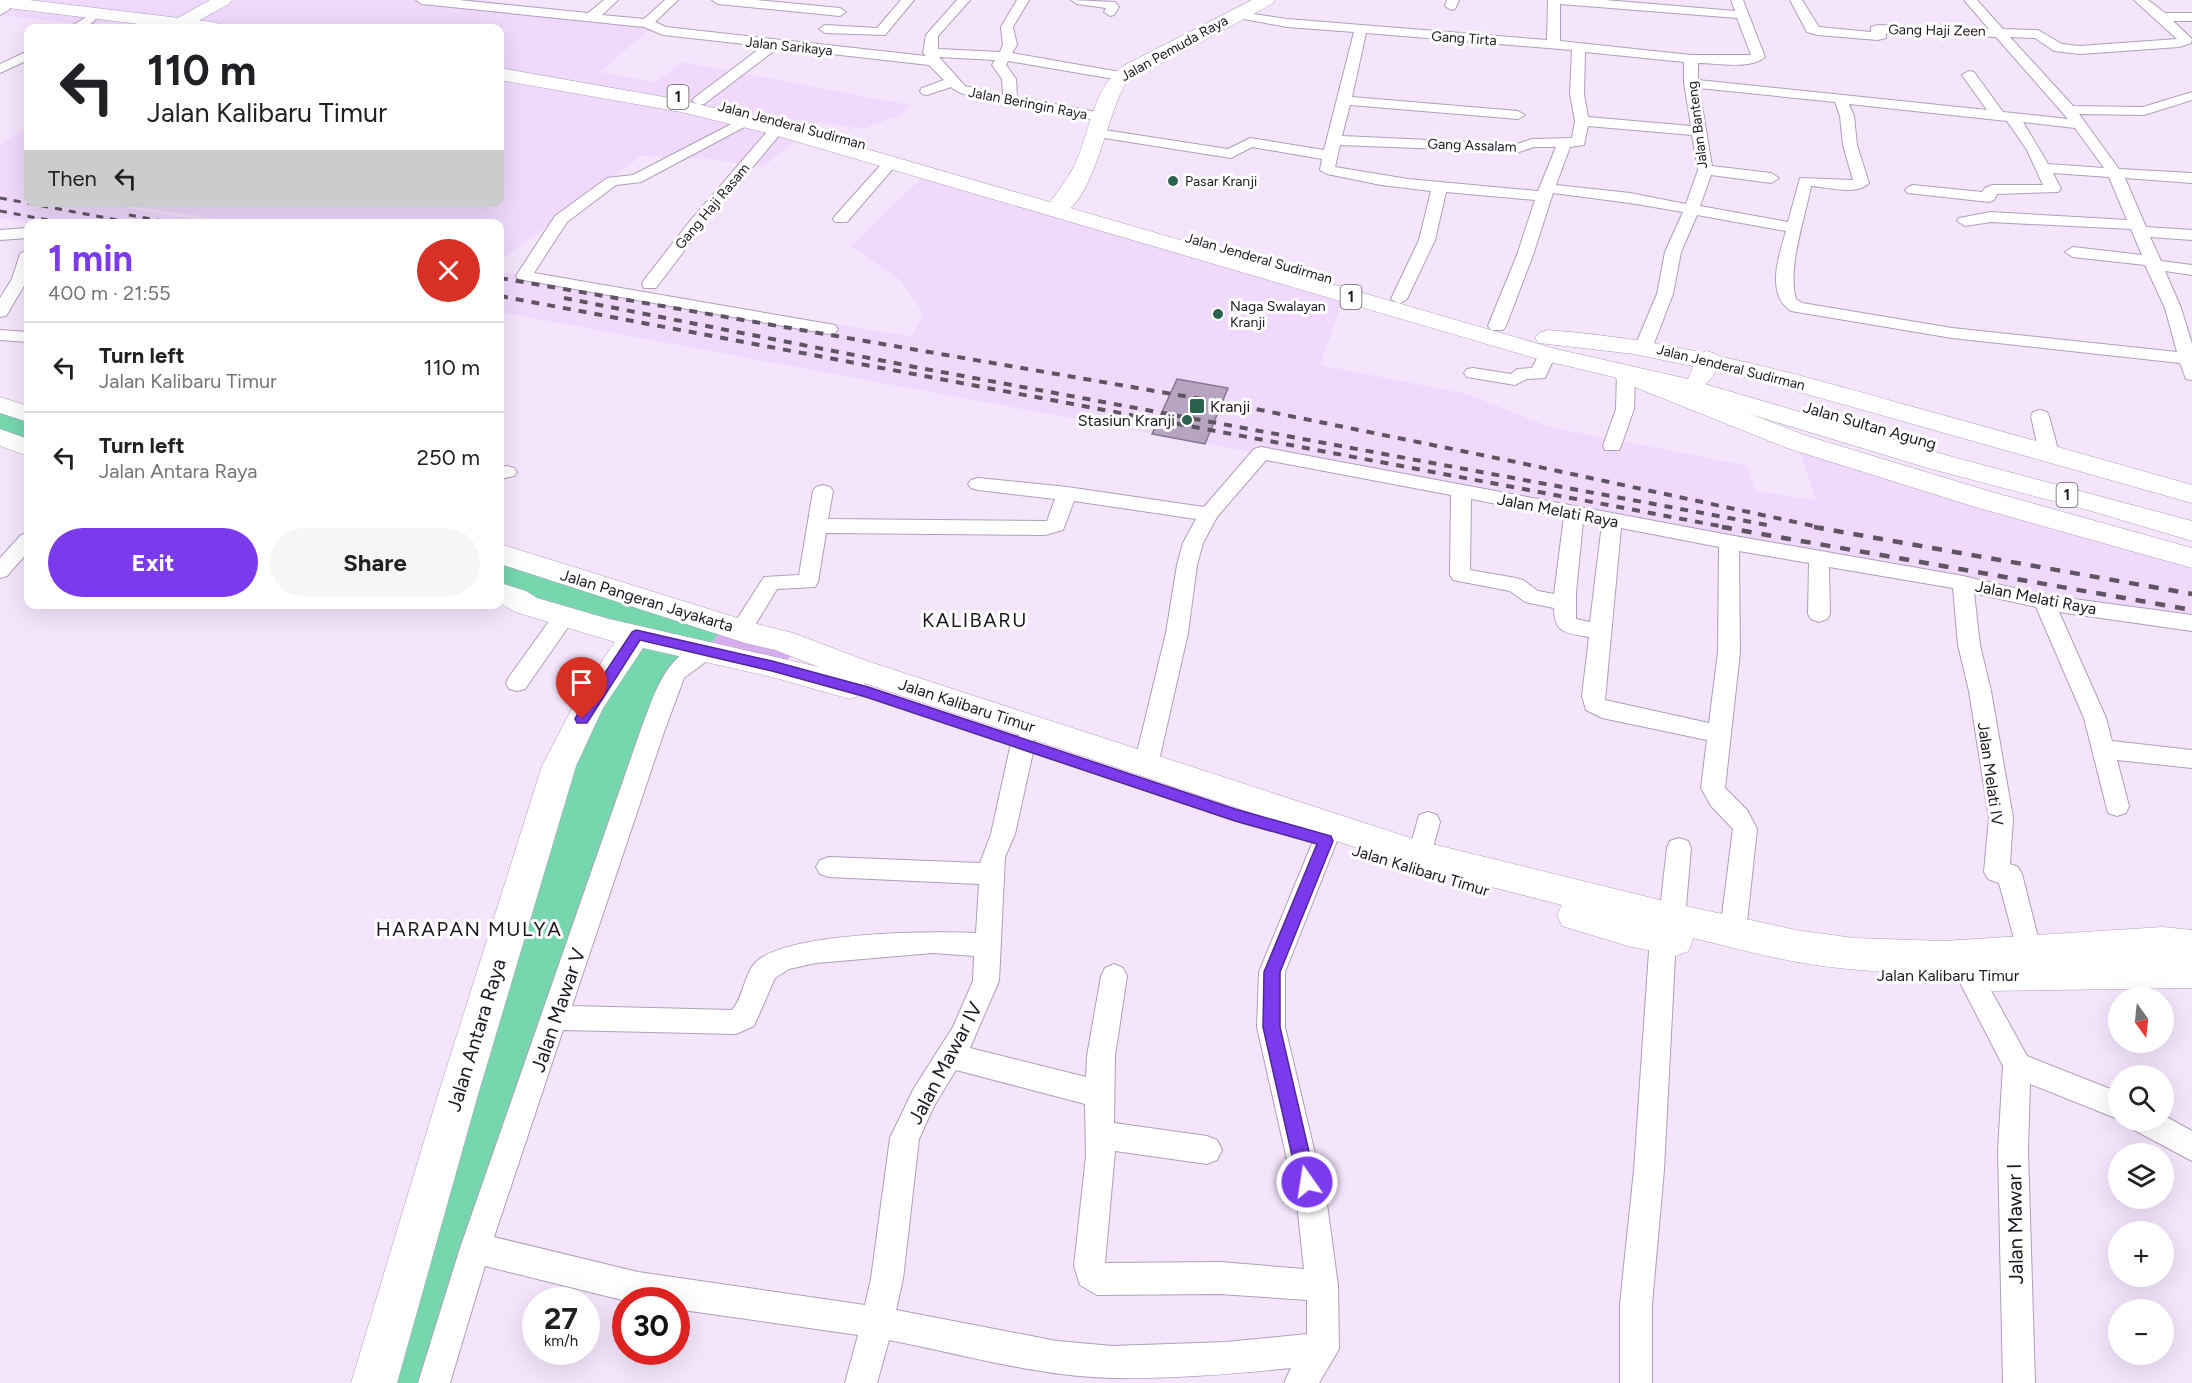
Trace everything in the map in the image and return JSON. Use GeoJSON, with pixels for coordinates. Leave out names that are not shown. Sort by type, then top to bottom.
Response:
{"type":"FeatureCollection","features":[{"type":"Feature","properties":{"kind":"main road","name":"Jalan Pemuda Raya"},"geometry":{"type":"LineString","coordinates":[[1060,206],[1100,125],[1109,89],[1120,76],[1250,5]]}},
{"type":"Feature","properties":{"kind":"main road"},"geometry":{"type":"LineString","coordinates":[[1,7],[158,24]]}},
{"type":"Feature","properties":{"kind":"main road"},"geometry":{"type":"LineString","coordinates":[[1,7],[82,24]]}},
{"type":"Feature","properties":{"kind":"main road","name":"Jalan Jenderal Sudirman"},"geometry":{"type":"LineString","coordinates":[[504,69],[699,101],[1060,206],[1287,279],[1547,346],[1600,340],[1644,346],[1696,374]]}},
{"type":"Feature","properties":{"kind":"main road","name":"Jalan Jenderal Sudirman"},"geometry":{"type":"LineString","coordinates":[[504,69],[857,146],[891,162],[1497,326],[1797,442],[1894,473],[2192,558]]}},
{"type":"Feature","properties":{"kind":"main road","name":"Jalan Sultan Agung"},"geometry":{"type":"LineString","coordinates":[[1547,346],[1696,374],[1970,453],[2192,513]]}},
{"type":"Feature","properties":{"kind":"main road","name":"Jalan Jenderal Sudirman"},"geometry":{"type":"LineString","coordinates":[[1626,374],[1696,374],[1749,368],[2192,494]]}},
{"type":"Feature","properties":{"kind":"main road","name":"Jalan Sultan Agung"},"geometry":{"type":"LineString","coordinates":[[1696,374],[1941,463],[2096,503],[2192,531]]}},
{"type":"Feature","properties":{"kind":"street"},"geometry":{"type":"LineString","coordinates":[[190,24],[223,0]]}},
{"type":"Feature","properties":{"kind":"street"},"geometry":{"type":"LineString","coordinates":[[192,24],[237,0]]}},
{"type":"Feature","properties":{"kind":"street","name":"Jalan Sarikaya"},"geometry":{"type":"LineString","coordinates":[[422,0],[486,4],[647,23],[663,31],[915,60],[1004,56],[1120,76]]}},
{"type":"Feature","properties":{"kind":"street"},"geometry":{"type":"LineString","coordinates":[[590,18],[612,0]]}},
{"type":"Feature","properties":{"kind":"street"},"geometry":{"type":"LineString","coordinates":[[647,23],[672,0]]}},
{"type":"Feature","properties":{"kind":"street"},"geometry":{"type":"LineString","coordinates":[[718,0],[840,12]]}},
{"type":"Feature","properties":{"kind":"street"},"geometry":{"type":"LineString","coordinates":[[809,48],[850,0]]}},
{"type":"Feature","properties":{"kind":"street"},"geometry":{"type":"LineString","coordinates":[[825,29],[880,32],[908,0]]}},
{"type":"Feature","properties":{"kind":"street"},"geometry":{"type":"LineString","coordinates":[[931,58],[932,34],[964,0]]}},
{"type":"Feature","properties":{"kind":"street"},"geometry":{"type":"LineString","coordinates":[[1010,100],[1010,79],[999,65],[1010,45],[1007,27],[1023,0]]}},
{"type":"Feature","properties":{"kind":"street"},"geometry":{"type":"LineString","coordinates":[[1077,0],[1104,5]]}},
{"type":"Feature","properties":{"kind":"street"},"geometry":{"type":"LineString","coordinates":[[1553,45],[1554,0]]}},
{"type":"Feature","properties":{"kind":"street"},"geometry":{"type":"LineString","coordinates":[[1559,0],[1743,15]]}},
{"type":"Feature","properties":{"kind":"street","name":"Jalan Banteng"},"geometry":{"type":"LineString","coordinates":[[1644,346],[1665,294],[1673,252],[1691,211],[1705,170],[1691,83],[1691,59],[1755,59],[1758,57],[1737,0]]}},
{"type":"Feature","properties":{"kind":"street","name":"Gang Haji Zeen"},"geometry":{"type":"LineString","coordinates":[[1796,0],[1812,29],[1817,31],[1878,36],[1881,35],[1876,30],[1878,29],[1999,32]]}},
{"type":"Feature","properties":{"kind":"street"},"geometry":{"type":"LineString","coordinates":[[1840,98],[1847,116],[1850,145],[1861,183],[1855,185],[1805,181],[1786,261],[1785,282],[1788,301],[1797,307],[1952,333],[2190,367],[2173,308],[2115,173],[2069,110],[1970,0]]}},
{"type":"Feature","properties":{"kind":"street"},"geometry":{"type":"LineString","coordinates":[[1999,32],[2041,35],[2059,48],[2071,50],[2174,44],[2186,40],[2140,0]]}},
{"type":"Feature","properties":{"kind":"street","name":"Gang Tirta"},"geometry":{"type":"LineString","coordinates":[[1250,5],[1287,23],[1579,46],[1691,59]]}},
{"type":"Feature","properties":{"kind":"street"},"geometry":{"type":"LineString","coordinates":[[1421,35],[1431,16]]}},
{"type":"Feature","properties":{"kind":"street"},"geometry":{"type":"LineString","coordinates":[[2162,17],[2192,17]]}},
{"type":"Feature","properties":{"kind":"street"},"geometry":{"type":"LineString","coordinates":[[1361,29],[1326,169],[1328,171],[1369,180],[1439,187],[1630,198],[1691,211],[1795,228]]}},
{"type":"Feature","properties":{"kind":"street"},"geometry":{"type":"LineString","coordinates":[[2174,44],[2192,56]]}},
{"type":"Feature","properties":{"kind":"street"},"geometry":{"type":"LineString","coordinates":[[699,101],[773,45]]}},
{"type":"Feature","properties":{"kind":"street"},"geometry":{"type":"LineString","coordinates":[[1497,326],[1526,255],[1545,192],[1564,144],[1579,142],[1582,121],[1577,94],[1579,46]]}},
{"type":"Feature","properties":{"kind":"street"},"geometry":{"type":"LineString","coordinates":[[0,69],[24,57]]}},
{"type":"Feature","properties":{"kind":"street","name":"Jalan Beringin Raya"},"geometry":{"type":"LineString","coordinates":[[931,58],[952,82],[969,92],[1010,100],[1100,125]]}},
{"type":"Feature","properties":{"kind":"street"},"geometry":{"type":"LineString","coordinates":[[1969,75],[2005,116],[2043,168],[2068,221]]}},
{"type":"Feature","properties":{"kind":"street"},"geometry":{"type":"LineString","coordinates":[[927,92],[952,82]]}},
{"type":"Feature","properties":{"kind":"street"},"geometry":{"type":"LineString","coordinates":[[1691,83],[2078,124]]}},
{"type":"Feature","properties":{"kind":"street"},"geometry":{"type":"LineString","coordinates":[[2069,110],[2144,111],[2192,96]]}},
{"type":"Feature","properties":{"kind":"street"},"geometry":{"type":"LineString","coordinates":[[1343,100],[1518,115]]}},
{"type":"Feature","properties":{"kind":"street"},"geometry":{"type":"LineString","coordinates":[[745,121],[636,179],[612,180],[561,219],[524,276],[829,329]]}},
{"type":"Feature","properties":{"kind":"street"},"geometry":{"type":"LineString","coordinates":[[1582,121],[1699,131]]}},
{"type":"Feature","properties":{"kind":"street"},"geometry":{"type":"LineString","coordinates":[[1100,125],[1231,154],[1251,142],[1331,156]]}},
{"type":"Feature","properties":{"kind":"street","name":"Gang Haji Rasam"},"geometry":{"type":"LineString","coordinates":[[650,284],[696,224],[777,129]]}},
{"type":"Feature","properties":{"kind":"street","name":"Gang Assalam"},"geometry":{"type":"LineString","coordinates":[[1334,140],[1519,148],[1532,143],[1564,144]]}},
{"type":"Feature","properties":{"kind":"street"},"geometry":{"type":"LineString","coordinates":[[841,219],[891,162]]}},
{"type":"Feature","properties":{"kind":"street"},"geometry":{"type":"LineString","coordinates":[[2043,168],[2192,178]]}},
{"type":"Feature","properties":{"kind":"street"},"geometry":{"type":"LineString","coordinates":[[1705,170],[1771,178]]}},
{"type":"Feature","properties":{"kind":"street"},"geometry":{"type":"LineString","coordinates":[[1400,298],[1427,240],[1439,187]]}},
{"type":"Feature","properties":{"kind":"street"},"geometry":{"type":"LineString","coordinates":[[1913,190],[1989,197],[1992,190],[2053,189]]}},
{"type":"Feature","properties":{"kind":"street"},"geometry":{"type":"LineString","coordinates":[[1965,221],[1991,217],[2068,221],[2192,235]]}},
{"type":"Feature","properties":{"kind":"street"},"geometry":{"type":"LineString","coordinates":[[0,235],[24,232]]}},
{"type":"Feature","properties":{"kind":"street"},"geometry":{"type":"LineString","coordinates":[[2073,252],[2154,268],[2192,270]]}},
{"type":"Feature","properties":{"kind":"street"},"geometry":{"type":"LineString","coordinates":[[0,312],[24,268]]}},
{"type":"Feature","properties":{"kind":"street"},"geometry":{"type":"LineString","coordinates":[[2154,268],[2192,283]]}},
{"type":"Feature","properties":{"kind":"street"},"geometry":{"type":"LineString","coordinates":[[0,280],[20,279]]}},
{"type":"Feature","properties":{"kind":"street"},"geometry":{"type":"LineString","coordinates":[[11,294],[24,296]]}},
{"type":"Feature","properties":{"kind":"street"},"geometry":{"type":"LineString","coordinates":[[0,336],[24,337]]}},
{"type":"Feature","properties":{"kind":"street"},"geometry":{"type":"LineString","coordinates":[[1473,373],[1515,380],[1523,373],[1539,374],[1547,346]]}},
{"type":"Feature","properties":{"kind":"street"},"geometry":{"type":"LineString","coordinates":[[1612,446],[1625,409],[1626,374]]}},
{"type":"Feature","properties":{"kind":"street"},"geometry":{"type":"LineString","coordinates":[[0,405],[24,413]]}},
{"type":"Feature","properties":{"kind":"street"},"geometry":{"type":"LineString","coordinates":[[2040,417],[2049,453]]}},
{"type":"Feature","properties":{"kind":"street"},"geometry":{"type":"LineString","coordinates":[[0,436],[24,446]]}},
{"type":"Feature","properties":{"kind":"street","name":"Jalan Melati Raya"},"geometry":{"type":"LineString","coordinates":[[1146,765],[1177,633],[1187,565],[1193,543],[1209,514],[1261,453],[1729,542],[1963,583],[2043,602],[2192,623]]}},
{"type":"Feature","properties":{"kind":"street"},"geometry":{"type":"LineString","coordinates":[[978,484],[1067,493],[1209,514]]}},
{"type":"Feature","properties":{"kind":"street"},"geometry":{"type":"LineString","coordinates":[[741,630],[771,582],[808,582],[823,491]]}},
{"type":"Feature","properties":{"kind":"street"},"geometry":{"type":"LineString","coordinates":[[1461,491],[1458,574],[1516,585],[1532,597],[1565,603]]}},
{"type":"Feature","properties":{"kind":"street"},"geometry":{"type":"LineString","coordinates":[[818,526],[1045,528],[1056,525],[1067,493]]}},
{"type":"Feature","properties":{"kind":"street"},"geometry":{"type":"LineString","coordinates":[[1574,513],[1565,622],[1567,625],[1600,631]]}},
{"type":"Feature","properties":{"kind":"street"},"geometry":{"type":"LineString","coordinates":[[1612,520],[1593,696],[1597,707],[1719,734]]}},
{"type":"Feature","properties":{"kind":"street"},"geometry":{"type":"LineString","coordinates":[[1729,542],[1729,652],[1713,791],[1742,819],[1745,829],[1733,932]]}},
{"type":"Feature","properties":{"kind":"street"},"geometry":{"type":"LineString","coordinates":[[0,571],[24,544]]}},
{"type":"Feature","properties":{"kind":"street","name":"Jalan Pangeran Jayakarta"},"geometry":{"type":"LineString","coordinates":[[504,555],[741,630],[784,656]]}},
{"type":"Feature","properties":{"kind":"street"},"geometry":{"type":"LineString","coordinates":[[1819,558],[1820,614]]}},
{"type":"Feature","properties":{"kind":"street","name":"Jalan Melati IV"},"geometry":{"type":"LineString","coordinates":[[1963,583],[1969,645],[1980,691],[2001,818],[1996,872],[2009,874],[2032,964]]}},
{"type":"Feature","properties":{"kind":"street"},"geometry":{"type":"LineString","coordinates":[[504,594],[516,598],[526,605],[609,630],[636,635]]}},
{"type":"Feature","properties":{"kind":"street"},"geometry":{"type":"LineString","coordinates":[[2043,602],[2095,718],[2117,806]]}},
{"type":"Feature","properties":{"kind":"street"},"geometry":{"type":"LineString","coordinates":[[517,683],[565,615]]}},
{"type":"Feature","properties":{"kind":"street","name":"Jalan Kalibaru Timur"},"geometry":{"type":"LineString","coordinates":[[636,635],[704,651],[784,656],[1146,765],[1420,855],[1667,928],[1814,968],[1876,976],[1956,966],[2032,964],[2192,972]]}},
{"type":"Feature","properties":{"kind":"street","name":"Jalan Antara Raya"},"geometry":{"type":"LineString","coordinates":[[374,1383],[464,1076],[559,766],[591,703],[636,635]]}},
{"type":"Feature","properties":{"kind":"street","name":"Jalan Mawar V"},"geometry":{"type":"LineString","coordinates":[[434,1383],[475,1248],[556,1018],[652,732],[675,673],[704,651]]}},
{"type":"Feature","properties":{"kind":"street","name":"Jalan Kalibaru Timur"},"geometry":{"type":"LineString","coordinates":[[849,677],[1023,743],[1235,815],[1497,894],[1628,930],[1667,928],[1733,932],[1796,946],[1956,966]]}},
{"type":"Feature","properties":{"kind":"street","name":"Jalan Mawar IV"},"geometry":{"type":"LineString","coordinates":[[861,1383],[887,1279],[905,1138],[924,1097],[975,1010],[986,981],[993,857],[1003,834],[1023,743]]}},
{"type":"Feature","properties":{"kind":"street"},"geometry":{"type":"LineString","coordinates":[[2103,749],[2192,759]]}},
{"type":"Feature","properties":{"kind":"street"},"geometry":{"type":"LineString","coordinates":[[1420,855],[1428,822]]}},
{"type":"Feature","properties":{"kind":"street"},"geometry":{"type":"LineString","coordinates":[[1300,1383],[1323,1349],[1322,1286],[1312,1204],[1284,1092],[1271,1027],[1272,972],[1326,841]]}},
{"type":"Feature","properties":{"kind":"street"},"geometry":{"type":"LineString","coordinates":[[1636,1383],[1636,1304],[1650,1170],[1667,928],[1679,848]]}},
{"type":"Feature","properties":{"kind":"street"},"geometry":{"type":"LineString","coordinates":[[829,867],[992,874]]}},
{"type":"Feature","properties":{"kind":"street"},"geometry":{"type":"LineString","coordinates":[[556,1018],[736,1022],[744,1017],[765,970],[783,959],[816,952],[933,942],[989,945]]}},
{"type":"Feature","properties":{"kind":"street","name":"Jalan Kalibaru Timur"},"geometry":{"type":"LineString","coordinates":[[2032,964],[2163,943],[2192,946]]}},
{"type":"Feature","properties":{"kind":"street"},"geometry":{"type":"LineString","coordinates":[[1956,966],[2017,1065],[2108,1102]]}},
{"type":"Feature","properties":{"kind":"street"},"geometry":{"type":"LineString","coordinates":[[1114,976],[1101,1056],[1099,1094],[1101,1135],[1089,1266],[1091,1274],[1097,1279],[1220,1278],[1322,1286]]}},
{"type":"Feature","properties":{"kind":"street"},"geometry":{"type":"LineString","coordinates":[[950,1056],[1099,1094]]}},
{"type":"Feature","properties":{"kind":"street","name":"Jalan Mawar I"},"geometry":{"type":"LineString","coordinates":[[2017,1065],[2013,1150],[2019,1383]]}},
{"type":"Feature","properties":{"kind":"street"},"geometry":{"type":"LineString","coordinates":[[2164,1131],[2192,1147]]}},
{"type":"Feature","properties":{"kind":"street"},"geometry":{"type":"LineString","coordinates":[[1101,1135],[1207,1150]]}},
{"type":"Feature","properties":{"kind":"street"},"geometry":{"type":"LineString","coordinates":[[475,1248],[638,1288],[877,1322],[1057,1357],[1113,1362],[1226,1358],[1323,1349]]}},
{"type":"Feature","properties":{"kind":"shaded area"},"geometry":{"type":"Polygon","coordinates":[[[0,0],[480,0],[659,21],[600,72],[655,82],[683,62],[910,105],[902,114],[863,129],[819,122],[763,167],[708,159],[641,156],[504,258],[504,219],[215,219],[136,207],[504,207],[504,24],[80,24],[0,15],[0,0]]]}},
{"type":"Feature","properties":{"kind":"shaded area"},"geometry":{"type":"Polygon","coordinates":[[[24,129],[24,189],[18,188],[24,189],[24,207],[122,207],[195,219],[24,219],[24,223],[0,218],[0,144],[24,129]]]}},
{"type":"Feature","properties":{"kind":"shaded area"},"geometry":{"type":"Polygon","coordinates":[[[931,169],[1345,295],[1320,365],[1467,394],[1550,427],[1748,466],[1755,491],[1816,500],[1797,442],[2192,551],[2192,620],[1575,512],[504,313],[504,273],[911,336],[924,314],[900,280],[851,246],[931,169]]]}},
{"type":"Feature","properties":{"kind":"shaded area"},"geometry":{"type":"Polygon","coordinates":[[[0,405],[24,413],[24,446],[0,437],[0,405]]]}},
{"type":"Feature","properties":{"kind":"shaded area"},"geometry":{"type":"Polygon","coordinates":[[[504,555],[726,625],[704,651],[674,673],[434,1383],[373,1383],[530,858],[636,635],[504,594],[504,555]]]}},
{"type":"Feature","properties":{"kind":"shaded area"},"geometry":{"type":"Polygon","coordinates":[[[726,625],[791,656],[786,661],[704,651],[726,625]]]}},
{"type":"Feature","properties":{"kind":"building","name":"Stasiun Kranji"},"geometry":{"type":"Polygon","coordinates":[[[1177,379],[1228,388],[1205,444],[1152,434],[1177,379]]]}},
{"type":"Feature","properties":{"kind":"railway"},"geometry":{"type":"LineString","coordinates":[[0,198],[24,202]]}},
{"type":"Feature","properties":{"kind":"railway"},"geometry":{"type":"LineString","coordinates":[[48,207],[112,219]]}},
{"type":"Feature","properties":{"kind":"railway"},"geometry":{"type":"LineString","coordinates":[[0,211],[42,219]]}},
{"type":"Feature","properties":{"kind":"railway"},"geometry":{"type":"LineString","coordinates":[[129,215],[151,219]]}},
{"type":"Feature","properties":{"kind":"railway"},"geometry":{"type":"LineString","coordinates":[[504,279],[1236,405],[1823,528]]}},
{"type":"Feature","properties":{"kind":"railway"},"geometry":{"type":"LineString","coordinates":[[504,297],[1730,528]]}},
{"type":"Feature","properties":{"kind":"railway"},"geometry":{"type":"LineString","coordinates":[[564,298],[920,368],[1767,525]]}},
{"type":"Feature","properties":{"kind":"railway"},"geometry":{"type":"LineString","coordinates":[[1722,527],[2192,610]]}},
{"type":"Feature","properties":{"kind":"railway"},"geometry":{"type":"LineString","coordinates":[[1814,527],[2192,594]]}},
{"type":"Feature","properties":{"kind":"place","name":"Pasar Kranji"},"geometry":{"type":"Point","coordinates":[1173,181]}},
{"type":"Feature","properties":{"kind":"place","name":"Naga Swalayan Kranji"},"geometry":{"type":"Point","coordinates":[1218,314]}},
{"type":"Feature","properties":{"kind":"place","name":"Kranji"},"geometry":{"type":"Point","coordinates":[1197,406]}},
{"type":"Feature","properties":{"kind":"place","name":"Stasiun Kranji"},"geometry":{"type":"Point","coordinates":[1187,420]}},
{"type":"Feature","properties":{"kind":"district","name":"KALIBARU"},"geometry":{"type":"Point","coordinates":[975,620]}},
{"type":"Feature","properties":{"kind":"district","name":"HARAPAN MULYA"},"geometry":{"type":"Point","coordinates":[469,929]}},
{"type":"Feature","properties":{"kind":"route"},"geometry":{"type":"LineString","coordinates":[[582,719],[636,635],[772,666],[868,692],[1235,815],[1326,841],[1272,972],[1271,1027],[1284,1092],[1307,1182]]}}]}
